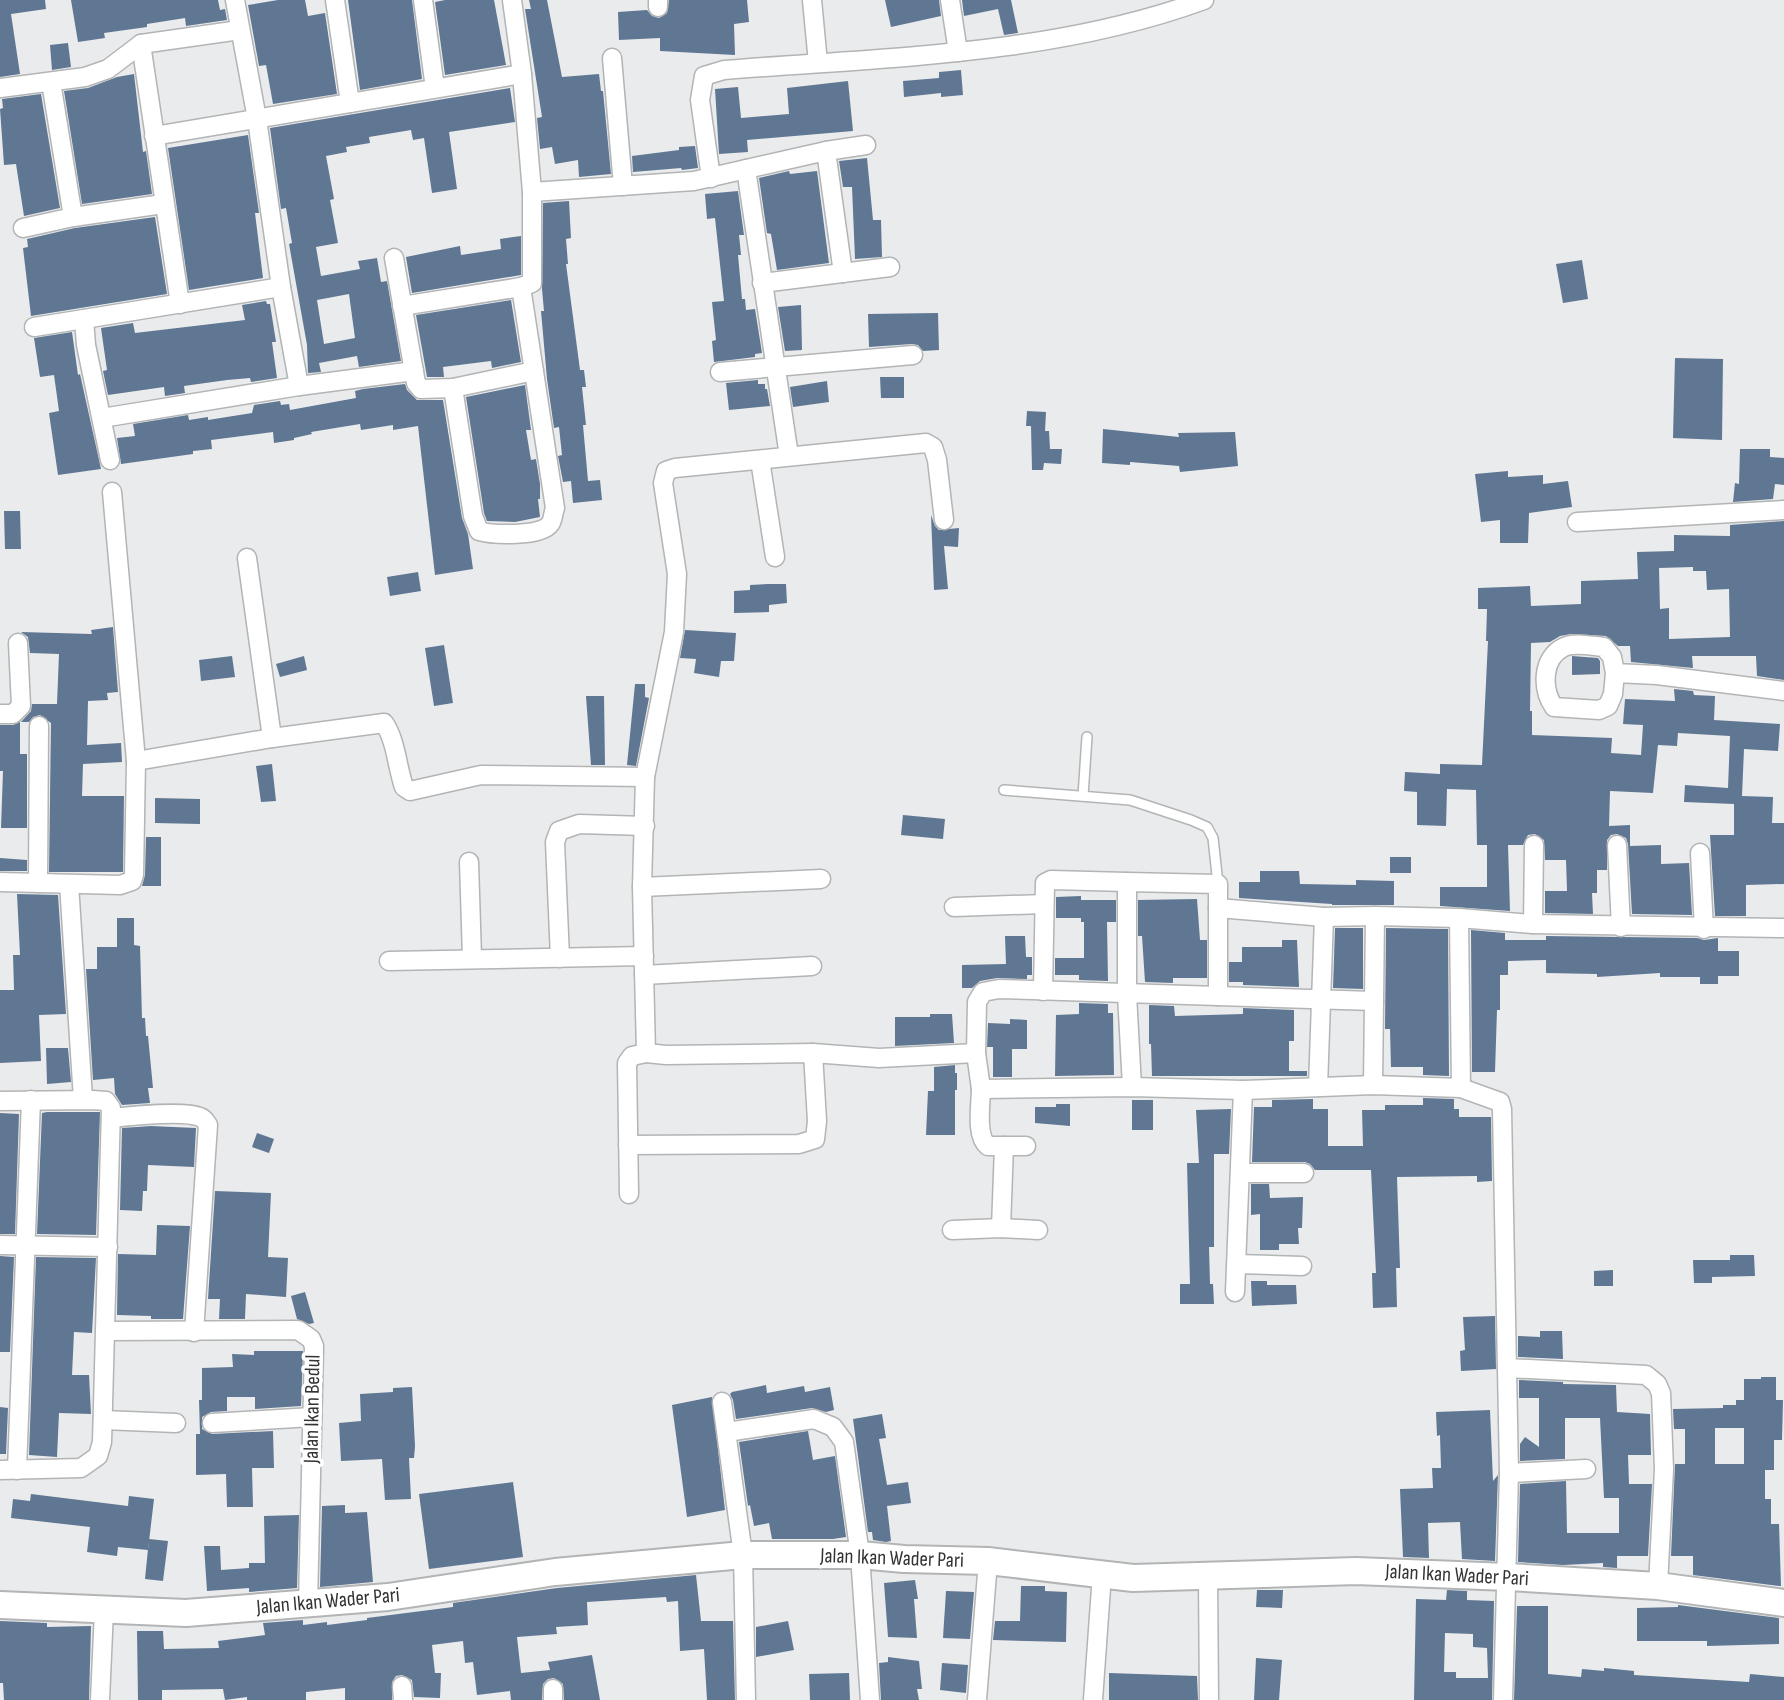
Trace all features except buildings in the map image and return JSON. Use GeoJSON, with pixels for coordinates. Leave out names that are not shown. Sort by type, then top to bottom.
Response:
{"type":"FeatureCollection","features":[{"type":"Feature","properties":{"kind":"street"},"geometry":{"type":"LineString","coordinates":[[235,0],[257,119],[281,287],[299,386]]}},
{"type":"Feature","properties":{"kind":"street"},"geometry":{"type":"LineString","coordinates":[[335,0],[350,103]]}},
{"type":"Feature","properties":{"kind":"street"},"geometry":{"type":"LineString","coordinates":[[423,0],[435,88]]}},
{"type":"Feature","properties":{"kind":"street"},"geometry":{"type":"LineString","coordinates":[[402,306],[532,283],[532,192],[522,74],[512,0]]}},
{"type":"Feature","properties":{"kind":"street"},"geometry":{"type":"LineString","coordinates":[[812,0],[818,63]]}},
{"type":"Feature","properties":{"kind":"street"},"geometry":{"type":"LineString","coordinates":[[950,0],[958,52]]}},
{"type":"Feature","properties":{"kind":"street"},"geometry":{"type":"LineString","coordinates":[[711,178],[700,100],[704,76],[724,70],[1018,45],[1101,30],[1167,5],[1204,0]]}},
{"type":"Feature","properties":{"kind":"street"},"geometry":{"type":"LineString","coordinates":[[0,88],[85,77],[107,69],[141,44],[240,30]]}},
{"type":"Feature","properties":{"kind":"street"},"geometry":{"type":"LineString","coordinates":[[141,44],[180,304]]}},
{"type":"Feature","properties":{"kind":"street"},"geometry":{"type":"LineString","coordinates":[[612,58],[623,186]]}},
{"type":"Feature","properties":{"kind":"street"},"geometry":{"type":"LineString","coordinates":[[154,136],[522,74]]}},
{"type":"Feature","properties":{"kind":"street"},"geometry":{"type":"LineString","coordinates":[[51,82],[73,217]]}},
{"type":"Feature","properties":{"kind":"street"},"geometry":{"type":"LineString","coordinates":[[532,192],[694,181],[826,150],[866,145]]}},
{"type":"Feature","properties":{"kind":"street"},"geometry":{"type":"LineString","coordinates":[[826,150],[843,273]]}},
{"type":"Feature","properties":{"kind":"street"},"geometry":{"type":"LineString","coordinates":[[746,169],[789,456]]}},
{"type":"Feature","properties":{"kind":"street"},"geometry":{"type":"LineString","coordinates":[[23,228],[73,217],[163,204]]}},
{"type":"Feature","properties":{"kind":"street"},"geometry":{"type":"LineString","coordinates":[[394,258],[416,383],[421,389],[453,388],[534,371]]}},
{"type":"Feature","properties":{"kind":"street"},"geometry":{"type":"LineString","coordinates":[[762,282],[890,267]]}},
{"type":"Feature","properties":{"kind":"street"},"geometry":{"type":"LineString","coordinates":[[34,327],[281,287]]}},
{"type":"Feature","properties":{"kind":"street"},"geometry":{"type":"LineString","coordinates":[[453,388],[472,516],[479,531],[492,535],[542,531],[551,524],[555,508],[521,287]]}},
{"type":"Feature","properties":{"kind":"street"},"geometry":{"type":"LineString","coordinates":[[84,319],[86,345],[110,460]]}},
{"type":"Feature","properties":{"kind":"street"},"geometry":{"type":"LineString","coordinates":[[720,372],[913,355]]}},
{"type":"Feature","properties":{"kind":"street"},"geometry":{"type":"LineString","coordinates":[[102,418],[299,386],[414,372]]}},
{"type":"Feature","properties":{"kind":"street"},"geometry":{"type":"LineString","coordinates":[[646,1053],[642,887],[645,777],[674,632],[677,574],[663,483],[666,471],[926,443],[933,447],[937,460],[944,520]]}},
{"type":"Feature","properties":{"kind":"street"},"geometry":{"type":"LineString","coordinates":[[760,460],[775,557]]}},
{"type":"Feature","properties":{"kind":"street"},"geometry":{"type":"LineString","coordinates":[[0,883],[120,886],[132,881],[136,868],[136,761],[112,492]]}},
{"type":"Feature","properties":{"kind":"street"},"geometry":{"type":"LineString","coordinates":[[1577,522],[1784,510]]}},
{"type":"Feature","properties":{"kind":"street"},"geometry":{"type":"LineString","coordinates":[[247,558],[272,738]]}},
{"type":"Feature","properties":{"kind":"street"},"geometry":{"type":"LineString","coordinates":[[0,714],[13,714],[22,706],[18,643]]}},
{"type":"Feature","properties":{"kind":"street"},"geometry":{"type":"LineString","coordinates":[[1565,646],[1604,647],[1612,657],[1615,673],[1613,694],[1608,706],[1599,710],[1554,707],[1546,696],[1548,664],[1565,646]]}},
{"type":"Feature","properties":{"kind":"street"},"geometry":{"type":"LineString","coordinates":[[1615,673],[1657,675],[1784,691]]}},
{"type":"Feature","properties":{"kind":"street"},"geometry":{"type":"LineString","coordinates":[[136,761],[272,738],[384,723],[390,732],[404,787],[410,790],[481,775],[645,777]]}},
{"type":"Feature","properties":{"kind":"street"},"geometry":{"type":"LineString","coordinates":[[38,883],[39,726]]}},
{"type":"Feature","properties":{"kind":"street"},"geometry":{"type":"LineString","coordinates":[[560,958],[555,842],[559,831],[579,824],[645,826]]}},
{"type":"Feature","properties":{"kind":"street"},"geometry":{"type":"LineString","coordinates":[[1533,924],[1534,845]]}},
{"type":"Feature","properties":{"kind":"street"},"geometry":{"type":"LineString","coordinates":[[1617,845],[1621,927]]}},
{"type":"Feature","properties":{"kind":"street"},"geometry":{"type":"LineString","coordinates":[[1700,853],[1704,929]]}},
{"type":"Feature","properties":{"kind":"street"},"geometry":{"type":"LineString","coordinates":[[470,862],[472,958]]}},
{"type":"Feature","properties":{"kind":"street"},"geometry":{"type":"LineString","coordinates":[[642,887],[821,879]]}},
{"type":"Feature","properties":{"kind":"street"},"geometry":{"type":"LineString","coordinates":[[1043,991],[1045,883],[1051,880],[1127,881],[1218,884],[1218,996]]}},
{"type":"Feature","properties":{"kind":"street"},"geometry":{"type":"LineString","coordinates":[[1127,881],[1127,994],[1132,1087]]}},
{"type":"Feature","properties":{"kind":"street"},"geometry":{"type":"LineString","coordinates":[[69,884],[83,1100]]}},
{"type":"Feature","properties":{"kind":"street"},"geometry":{"type":"LineString","coordinates":[[954,906],[1044,904]]}},
{"type":"Feature","properties":{"kind":"street"},"geometry":{"type":"LineString","coordinates":[[1217,908],[1324,917],[1459,918],[1533,924],[1704,929],[1784,928]]}},
{"type":"Feature","properties":{"kind":"street"},"geometry":{"type":"LineString","coordinates":[[1373,1086],[1375,916]]}},
{"type":"Feature","properties":{"kind":"street"},"geometry":{"type":"LineString","coordinates":[[1318,1087],[1324,917]]}},
{"type":"Feature","properties":{"kind":"street"},"geometry":{"type":"LineString","coordinates":[[1459,918],[1461,1088]]}},
{"type":"Feature","properties":{"kind":"street"},"geometry":{"type":"LineString","coordinates":[[389,961],[644,956]]}},
{"type":"Feature","properties":{"kind":"street"},"geometry":{"type":"LineString","coordinates":[[644,975],[812,966]]}},
{"type":"Feature","properties":{"kind":"street"},"geometry":{"type":"LineString","coordinates":[[1026,1146],[988,1146],[982,1140],[981,1089],[976,1053],[977,1002],[983,992],[999,989],[1374,1001]]}},
{"type":"Feature","properties":{"kind":"street"},"geometry":{"type":"LineString","coordinates":[[629,1194],[627,1063],[632,1056],[646,1053],[813,1053],[879,1058],[976,1053]]}},
{"type":"Feature","properties":{"kind":"street"},"geometry":{"type":"LineString","coordinates":[[628,1145],[799,1144],[815,1139],[817,1121],[813,1053]]}},
{"type":"Feature","properties":{"kind":"street"},"geometry":{"type":"LineString","coordinates":[[981,1089],[1132,1087],[1243,1090],[1373,1086],[1461,1088],[1496,1099],[1502,1109],[1509,1472],[1503,1700]]}},
{"type":"Feature","properties":{"kind":"street"},"geometry":{"type":"LineString","coordinates":[[1235,1293],[1243,1090]]}},
{"type":"Feature","properties":{"kind":"street"},"geometry":{"type":"LineString","coordinates":[[0,1101],[31,1100],[83,1100],[106,1101],[111,1108],[102,1442],[98,1456],[81,1468],[8,1470],[27,1245],[31,1100]]}},
{"type":"Feature","properties":{"kind":"street"},"geometry":{"type":"LineString","coordinates":[[111,1118],[150,1114],[197,1116],[202,1117],[208,1125],[194,1332]]}},
{"type":"Feature","properties":{"kind":"street"},"geometry":{"type":"LineString","coordinates":[[1001,1228],[1004,1146]]}},
{"type":"Feature","properties":{"kind":"street"},"geometry":{"type":"LineString","coordinates":[[1241,1173],[1304,1173]]}},
{"type":"Feature","properties":{"kind":"street"},"geometry":{"type":"LineString","coordinates":[[952,1230],[1038,1230]]}},
{"type":"Feature","properties":{"kind":"street"},"geometry":{"type":"LineString","coordinates":[[0,1245],[108,1247]]}},
{"type":"Feature","properties":{"kind":"street"},"geometry":{"type":"LineString","coordinates":[[1237,1264],[1301,1266]]}},
{"type":"Feature","properties":{"kind":"street","name":"Jalan Ikan Bedul"},"geometry":{"type":"LineString","coordinates":[[106,1331],[298,1331],[306,1334],[314,1346],[308,1604]]}},
{"type":"Feature","properties":{"kind":"street"},"geometry":{"type":"LineString","coordinates":[[1507,1368],[1646,1376],[1657,1384],[1661,1393],[1664,1469],[1658,1586]]}},
{"type":"Feature","properties":{"kind":"street"},"geometry":{"type":"LineString","coordinates":[[722,1402],[743,1555],[746,1700]]}},
{"type":"Feature","properties":{"kind":"street"},"geometry":{"type":"LineString","coordinates":[[212,1423],[312,1417]]}},
{"type":"Feature","properties":{"kind":"street"},"geometry":{"type":"LineString","coordinates":[[727,1432],[814,1419],[833,1427],[844,1441],[860,1555],[870,1700]]}},
{"type":"Feature","properties":{"kind":"street"},"geometry":{"type":"LineString","coordinates":[[103,1420],[176,1423]]}},
{"type":"Feature","properties":{"kind":"street"},"geometry":{"type":"LineString","coordinates":[[1509,1472],[1586,1469]]}},
{"type":"Feature","properties":{"kind":"street","name":"Jalan Ikan Wader Pari"},"geometry":{"type":"LineString","coordinates":[[0,1605],[186,1613],[388,1597],[555,1572],[743,1555],[860,1555],[904,1559],[988,1560],[1133,1578],[1356,1571],[1508,1577],[1658,1586],[1784,1603]]}},
{"type":"Feature","properties":{"kind":"street"},"geometry":{"type":"LineString","coordinates":[[977,1700],[988,1560]]}},
{"type":"Feature","properties":{"kind":"street"},"geometry":{"type":"LineString","coordinates":[[1093,1700],[1102,1574]]}},
{"type":"Feature","properties":{"kind":"street"},"geometry":{"type":"LineString","coordinates":[[1208,1577],[1209,1700]]}},
{"type":"Feature","properties":{"kind":"street"},"geometry":{"type":"LineString","coordinates":[[100,1700],[104,1610]]}},
{"type":"Feature","properties":{"kind":"lane"},"geometry":{"type":"LineString","coordinates":[[1083,796],[1087,737]]}},
{"type":"Feature","properties":{"kind":"lane"},"geometry":{"type":"LineString","coordinates":[[1004,790],[1130,800],[1207,827],[1213,838],[1218,884]]}}]}
